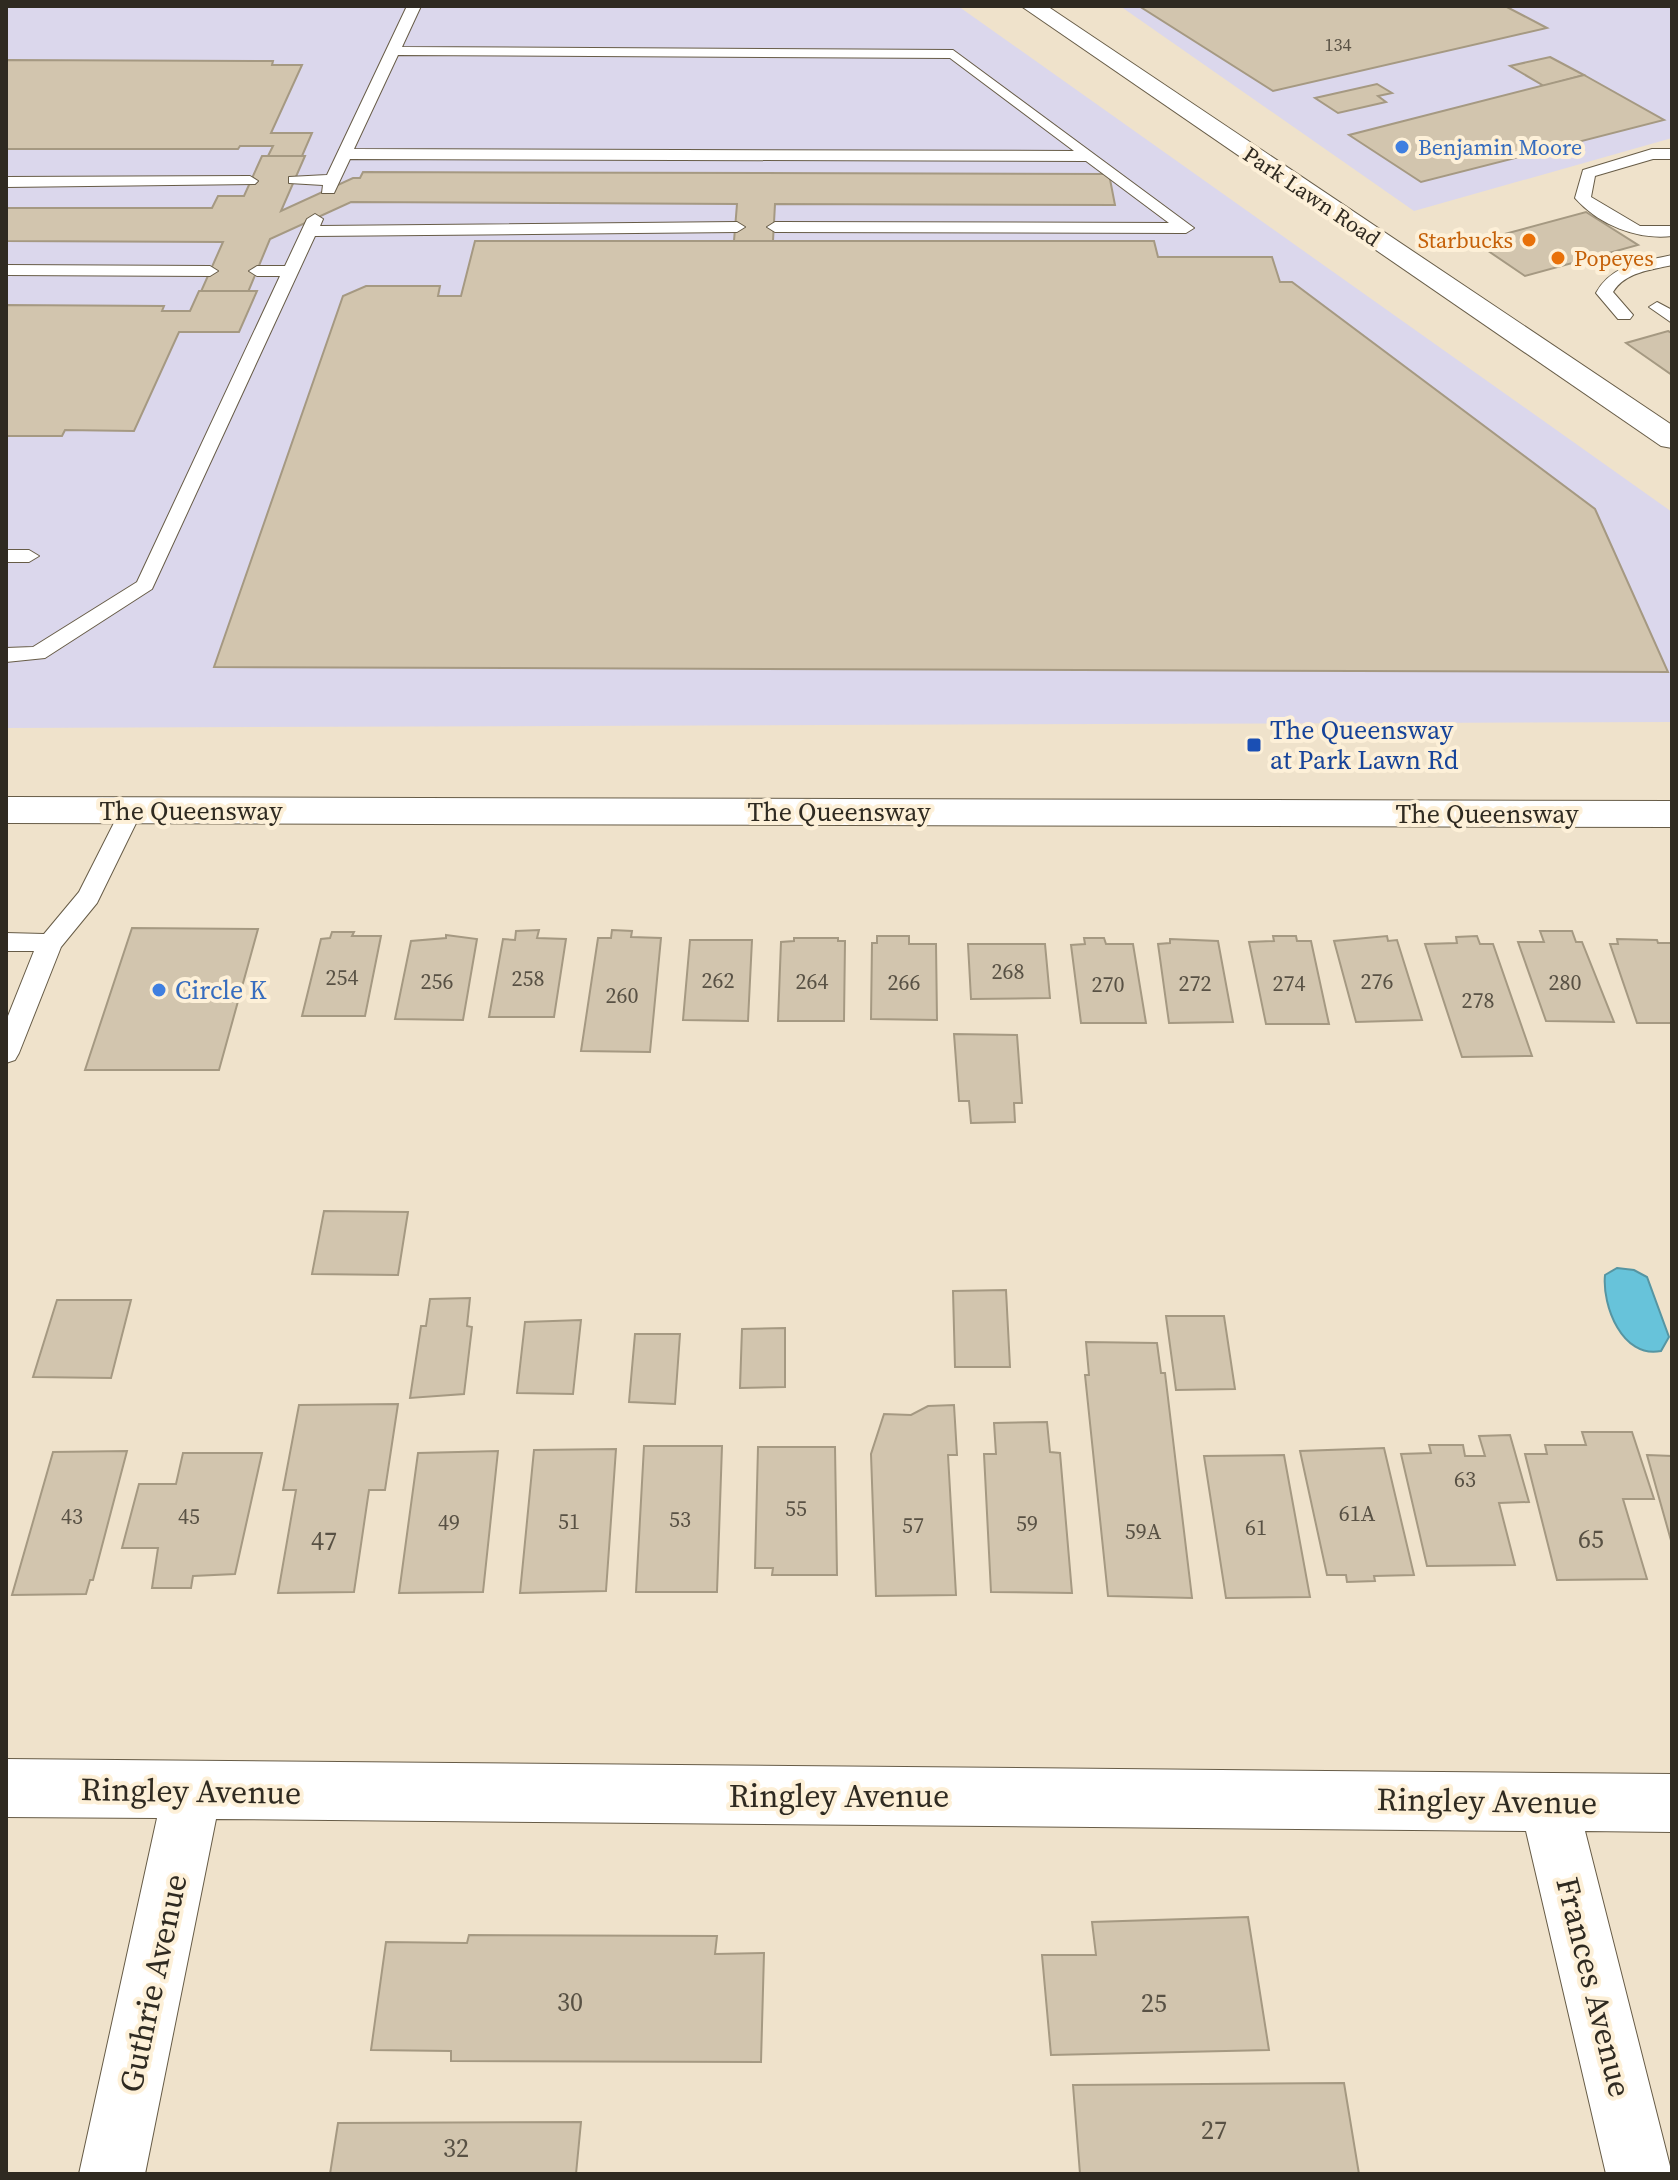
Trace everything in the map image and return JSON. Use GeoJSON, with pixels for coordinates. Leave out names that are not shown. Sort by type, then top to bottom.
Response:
{"type":"FeatureCollection","features":[{"type":"Feature","properties":{"kind":"main road","name":"Park Lawn Road"},"geometry":{"type":"LineString","coordinates":[[1032,6],[1672,439]]}},
{"type":"Feature","properties":{"kind":"main road","name":"The Queensway"},"geometry":{"type":"LineString","coordinates":[[6,810],[1672,814]]}},
{"type":"Feature","properties":{"kind":"main road","name":"Ringley Avenue"},"geometry":{"type":"LineString","coordinates":[[6,1788],[1672,1803]]}},
{"type":"Feature","properties":{"kind":"main road","name":"Guthrie Avenue"},"geometry":{"type":"LineString","coordinates":[[112,2174],[192,1792]]}},
{"type":"Feature","properties":{"kind":"main road","name":"Frances Avenue"},"geometry":{"type":"LineString","coordinates":[[1548,1801],[1639,2174]]}},
{"type":"Feature","properties":{"kind":"lane"},"geometry":{"type":"LineString","coordinates":[[294,180],[331,185],[414,6]]}},
{"type":"Feature","properties":{"kind":"lane"},"geometry":{"type":"LineString","coordinates":[[394,51],[953,54],[1186,228],[775,227]]}},
{"type":"Feature","properties":{"kind":"lane"},"geometry":{"type":"LineString","coordinates":[[346,154],[1090,156]]}},
{"type":"Feature","properties":{"kind":"lane"},"geometry":{"type":"LineString","coordinates":[[1672,154],[1652,154],[1588,173],[1583,198],[1613,220],[1634,230],[1672,231]]}},
{"type":"Feature","properties":{"kind":"lane"},"geometry":{"type":"LineString","coordinates":[[6,182],[250,181]]}},
{"type":"Feature","properties":{"kind":"lane"},"geometry":{"type":"LineString","coordinates":[[6,655],[38,653],[145,585],[312,225],[737,227]]}},
{"type":"Feature","properties":{"kind":"lane"},"geometry":{"type":"LineString","coordinates":[[1624,315],[1604,293],[1608,282],[1621,274],[1672,260]]}},
{"type":"Feature","properties":{"kind":"lane"},"geometry":{"type":"LineString","coordinates":[[6,270],[210,271]]}},
{"type":"Feature","properties":{"kind":"lane"},"geometry":{"type":"LineString","coordinates":[[257,271],[291,271]]}},
{"type":"Feature","properties":{"kind":"lane"},"geometry":{"type":"LineString","coordinates":[[1657,307],[1672,318]]}},
{"type":"Feature","properties":{"kind":"lane"},"geometry":{"type":"LineString","coordinates":[[6,556],[29,556]]}},
{"type":"Feature","properties":{"kind":"lane"},"geometry":{"type":"LineString","coordinates":[[6,1053],[16,1003],[50,943],[89,897],[131,811]]}},
{"type":"Feature","properties":{"kind":"lane"},"geometry":{"type":"LineString","coordinates":[[6,942],[50,943]]}},
{"type":"Feature","properties":{"kind":"shaded area"},"geometry":{"type":"Polygon","coordinates":[[[6,6],[958,6],[1672,512],[1672,722],[6,728],[6,6]]]}},
{"type":"Feature","properties":{"kind":"shaded area"},"geometry":{"type":"Polygon","coordinates":[[[1120,6],[1672,6],[1672,138],[1414,211],[1120,6]]]}},
{"type":"Feature","properties":{"kind":"water"},"geometry":{"type":"Polygon","coordinates":[[[1617,1268],[1634,1270],[1647,1277],[1669,1337],[1661,1351],[1635,1347],[1617,1327],[1607,1301],[1605,1275],[1617,1268]]]}},
{"type":"Feature","properties":{"kind":"building"},"geometry":{"type":"Polygon","coordinates":[[[1139,6],[1505,6],[1547,28],[1273,91],[1139,6]]]}},
{"type":"Feature","properties":{"kind":"building"},"geometry":{"type":"Polygon","coordinates":[[[1550,57],[1584,75],[1544,86],[1510,66],[1550,57]]]}},
{"type":"Feature","properties":{"kind":"building"},"geometry":{"type":"Polygon","coordinates":[[[6,60],[273,61],[272,65],[302,65],[271,133],[312,133],[302,156],[268,156],[273,146],[240,146],[238,149],[6,149],[6,60]]]}},
{"type":"Feature","properties":{"kind":"building"},"geometry":{"type":"Polygon","coordinates":[[[1584,75],[1664,120],[1421,182],[1349,135],[1584,75]]]}},
{"type":"Feature","properties":{"kind":"building"},"geometry":{"type":"Polygon","coordinates":[[[1377,84],[1392,93],[1378,96],[1386,102],[1338,113],[1315,98],[1377,84]]]}},
{"type":"Feature","properties":{"kind":"building"},"geometry":{"type":"Polygon","coordinates":[[[262,156],[305,156],[281,211],[353,178],[360,178],[363,172],[1109,174],[1115,205],[775,204],[773,241],[734,241],[737,204],[351,202],[270,239],[246,297],[199,296],[223,242],[6,241],[6,208],[212,208],[218,196],[244,196],[262,156]]]}},
{"type":"Feature","properties":{"kind":"building"},"geometry":{"type":"Polygon","coordinates":[[[1586,212],[1638,245],[1525,276],[1475,242],[1586,212]]]}},
{"type":"Feature","properties":{"kind":"building"},"geometry":{"type":"Polygon","coordinates":[[[475,241],[1154,241],[1158,257],[1272,257],[1280,282],[1292,282],[1595,509],[1668,672],[214,667],[343,296],[366,286],[440,286],[438,296],[461,296],[475,241]]]}},
{"type":"Feature","properties":{"kind":"building"},"geometry":{"type":"Polygon","coordinates":[[[199,291],[257,291],[239,332],[179,332],[134,431],[65,430],[62,436],[6,436],[6,305],[164,306],[162,311],[190,311],[199,291]]]}},
{"type":"Feature","properties":{"kind":"building"},"geometry":{"type":"Polygon","coordinates":[[[1668,331],[1672,333],[1672,375],[1626,343],[1668,331]]]}},
{"type":"Feature","properties":{"kind":"building"},"geometry":{"type":"Polygon","coordinates":[[[132,928],[258,929],[219,1070],[85,1070],[132,928]]]}},
{"type":"Feature","properties":{"kind":"building"},"geometry":{"type":"Polygon","coordinates":[[[539,930],[537,938],[566,939],[554,1017],[489,1017],[503,939],[515,940],[516,931],[539,930]]]}},
{"type":"Feature","properties":{"kind":"building"},"geometry":{"type":"Polygon","coordinates":[[[612,930],[632,931],[631,937],[661,938],[650,1052],[581,1051],[598,938],[611,938],[612,930]]]}},
{"type":"Feature","properties":{"kind":"building"},"geometry":{"type":"Polygon","coordinates":[[[1540,931],[1572,931],[1576,942],[1582,942],[1614,1022],[1546,1021],[1518,942],[1544,942],[1540,931]]]}},
{"type":"Feature","properties":{"kind":"building"},"geometry":{"type":"Polygon","coordinates":[[[332,932],[381,936],[365,1016],[302,1016],[321,939],[330,938],[332,932]]]}},
{"type":"Feature","properties":{"kind":"building"},"geometry":{"type":"Polygon","coordinates":[[[446,935],[477,939],[463,1020],[395,1019],[411,941],[446,938],[446,935]]]}},
{"type":"Feature","properties":{"kind":"building"},"geometry":{"type":"Polygon","coordinates":[[[877,936],[909,936],[909,944],[936,944],[937,1020],[871,1019],[872,943],[877,943],[877,936]]]}},
{"type":"Feature","properties":{"kind":"building"},"geometry":{"type":"Polygon","coordinates":[[[1273,936],[1296,936],[1297,941],[1311,941],[1329,1024],[1266,1024],[1249,942],[1274,941],[1273,936]]]}},
{"type":"Feature","properties":{"kind":"building"},"geometry":{"type":"Polygon","coordinates":[[[1387,936],[1388,941],[1397,940],[1422,1020],[1356,1022],[1334,941],[1387,936]]]}},
{"type":"Feature","properties":{"kind":"building"},"geometry":{"type":"Polygon","coordinates":[[[1477,936],[1480,944],[1493,944],[1532,1056],[1462,1057],[1425,944],[1457,943],[1456,937],[1477,936]]]}},
{"type":"Feature","properties":{"kind":"building"},"geometry":{"type":"Polygon","coordinates":[[[794,938],[838,938],[838,941],[845,941],[844,1021],[778,1021],[781,942],[794,941],[794,938]]]}},
{"type":"Feature","properties":{"kind":"building"},"geometry":{"type":"Polygon","coordinates":[[[1084,938],[1104,938],[1106,944],[1133,944],[1146,1023],[1081,1023],[1071,945],[1085,944],[1084,938]]]}},
{"type":"Feature","properties":{"kind":"building"},"geometry":{"type":"Polygon","coordinates":[[[1170,939],[1218,941],[1233,1022],[1169,1023],[1158,944],[1170,943],[1170,939]]]}},
{"type":"Feature","properties":{"kind":"building"},"geometry":{"type":"Polygon","coordinates":[[[1617,939],[1672,943],[1672,1023],[1637,1023],[1610,944],[1618,944],[1617,939]]]}},
{"type":"Feature","properties":{"kind":"building"},"geometry":{"type":"Polygon","coordinates":[[[690,940],[752,940],[748,1021],[683,1020],[690,940]]]}},
{"type":"Feature","properties":{"kind":"building"},"geometry":{"type":"Polygon","coordinates":[[[968,944],[1045,944],[1050,998],[971,999],[968,944]]]}},
{"type":"Feature","properties":{"kind":"building"},"geometry":{"type":"Polygon","coordinates":[[[954,1034],[1017,1035],[1022,1103],[1014,1103],[1015,1122],[971,1123],[969,1101],[959,1101],[954,1034]]]}},
{"type":"Feature","properties":{"kind":"building"},"geometry":{"type":"Polygon","coordinates":[[[324,1211],[408,1212],[398,1275],[312,1274],[324,1211]]]}},
{"type":"Feature","properties":{"kind":"building"},"geometry":{"type":"Polygon","coordinates":[[[1006,1290],[1010,1367],[955,1367],[953,1291],[1006,1290]]]}},
{"type":"Feature","properties":{"kind":"building"},"geometry":{"type":"Polygon","coordinates":[[[470,1298],[467,1326],[472,1327],[464,1394],[410,1398],[421,1326],[426,1326],[430,1299],[470,1298]]]}},
{"type":"Feature","properties":{"kind":"building"},"geometry":{"type":"Polygon","coordinates":[[[57,1300],[131,1300],[111,1378],[33,1377],[57,1300]]]}},
{"type":"Feature","properties":{"kind":"building"},"geometry":{"type":"Polygon","coordinates":[[[1166,1316],[1224,1316],[1235,1389],[1176,1390],[1166,1316]]]}},
{"type":"Feature","properties":{"kind":"building"},"geometry":{"type":"Polygon","coordinates":[[[581,1320],[573,1394],[517,1393],[525,1322],[581,1320]]]}},
{"type":"Feature","properties":{"kind":"building"},"geometry":{"type":"Polygon","coordinates":[[[785,1328],[785,1387],[740,1388],[742,1329],[785,1328]]]}},
{"type":"Feature","properties":{"kind":"building"},"geometry":{"type":"Polygon","coordinates":[[[635,1334],[680,1334],[675,1404],[629,1402],[635,1334]]]}},
{"type":"Feature","properties":{"kind":"building"},"geometry":{"type":"Polygon","coordinates":[[[1086,1342],[1157,1343],[1161,1373],[1165,1373],[1192,1598],[1108,1596],[1085,1375],[1089,1375],[1086,1342]]]}},
{"type":"Feature","properties":{"kind":"building"},"geometry":{"type":"Polygon","coordinates":[[[398,1404],[385,1490],[369,1490],[354,1592],[278,1593],[296,1490],[283,1490],[299,1405],[398,1404]]]}},
{"type":"Feature","properties":{"kind":"building"},"geometry":{"type":"Polygon","coordinates":[[[954,1405],[957,1455],[948,1455],[956,1595],[876,1596],[871,1454],[884,1414],[911,1415],[928,1406],[954,1405]]]}},
{"type":"Feature","properties":{"kind":"building"},"geometry":{"type":"Polygon","coordinates":[[[1047,1422],[1050,1452],[1060,1453],[1072,1593],[991,1592],[984,1454],[996,1454],[994,1423],[1047,1422]]]}},
{"type":"Feature","properties":{"kind":"building"},"geometry":{"type":"Polygon","coordinates":[[[1582,1432],[1632,1432],[1654,1499],[1623,1499],[1647,1579],[1557,1580],[1525,1454],[1547,1454],[1545,1445],[1586,1445],[1582,1432]]]}},
{"type":"Feature","properties":{"kind":"building"},"geometry":{"type":"Polygon","coordinates":[[[1510,1435],[1529,1502],[1499,1503],[1515,1565],[1427,1566],[1401,1454],[1431,1453],[1429,1445],[1463,1445],[1465,1456],[1485,1456],[1479,1436],[1510,1435]]]}},
{"type":"Feature","properties":{"kind":"building"},"geometry":{"type":"Polygon","coordinates":[[[644,1446],[722,1446],[717,1592],[636,1592],[644,1446]]]}},
{"type":"Feature","properties":{"kind":"building"},"geometry":{"type":"Polygon","coordinates":[[[758,1447],[835,1447],[837,1575],[772,1575],[773,1568],[755,1568],[758,1447]]]}},
{"type":"Feature","properties":{"kind":"building"},"geometry":{"type":"Polygon","coordinates":[[[1384,1448],[1414,1575],[1374,1576],[1375,1581],[1347,1582],[1346,1575],[1327,1575],[1300,1451],[1384,1448]]]}},
{"type":"Feature","properties":{"kind":"building"},"geometry":{"type":"Polygon","coordinates":[[[616,1449],[606,1591],[520,1593],[534,1450],[616,1449]]]}},
{"type":"Feature","properties":{"kind":"building"},"geometry":{"type":"Polygon","coordinates":[[[127,1451],[93,1580],[90,1580],[86,1594],[12,1595],[53,1452],[127,1451]]]}},
{"type":"Feature","properties":{"kind":"building"},"geometry":{"type":"Polygon","coordinates":[[[498,1451],[483,1592],[399,1593],[418,1453],[498,1451]]]}},
{"type":"Feature","properties":{"kind":"building"},"geometry":{"type":"Polygon","coordinates":[[[183,1453],[262,1453],[235,1574],[193,1576],[191,1588],[152,1588],[158,1548],[122,1548],[139,1484],[176,1484],[183,1453]]]}},
{"type":"Feature","properties":{"kind":"building"},"geometry":{"type":"Polygon","coordinates":[[[1284,1455],[1310,1597],[1226,1598],[1204,1456],[1284,1455]]]}},
{"type":"Feature","properties":{"kind":"building"},"geometry":{"type":"Polygon","coordinates":[[[1647,1455],[1672,1456],[1672,1544],[1647,1455]]]}},
{"type":"Feature","properties":{"kind":"building"},"geometry":{"type":"Polygon","coordinates":[[[1248,1917],[1269,2050],[1051,2055],[1042,1955],[1096,1955],[1092,1922],[1248,1917]]]}},
{"type":"Feature","properties":{"kind":"building"},"geometry":{"type":"Polygon","coordinates":[[[469,1935],[717,1936],[715,1954],[764,1953],[761,2062],[451,2061],[451,2051],[371,2050],[386,1942],[467,1943],[469,1935]]]}},
{"type":"Feature","properties":{"kind":"building"},"geometry":{"type":"Polygon","coordinates":[[[1344,2083],[1359,2174],[1080,2174],[1073,2085],[1344,2083]]]}},
{"type":"Feature","properties":{"kind":"building"},"geometry":{"type":"Polygon","coordinates":[[[581,2122],[576,2174],[330,2174],[338,2123],[581,2122]]]}},
{"type":"Feature","properties":{"kind":"place","name":"Benjamin Moore"},"geometry":{"type":"Point","coordinates":[1402,147]}},
{"type":"Feature","properties":{"kind":"place","name":"Starbucks"},"geometry":{"type":"Point","coordinates":[1529,240]}},
{"type":"Feature","properties":{"kind":"place","name":"Popeyes"},"geometry":{"type":"Point","coordinates":[1558,258]}},
{"type":"Feature","properties":{"kind":"place","name":"The Queensway at Park Lawn Rd"},"geometry":{"type":"Point","coordinates":[1254,745]}},
{"type":"Feature","properties":{"kind":"place","name":"Circle K"},"geometry":{"type":"Point","coordinates":[159,990]}}]}
